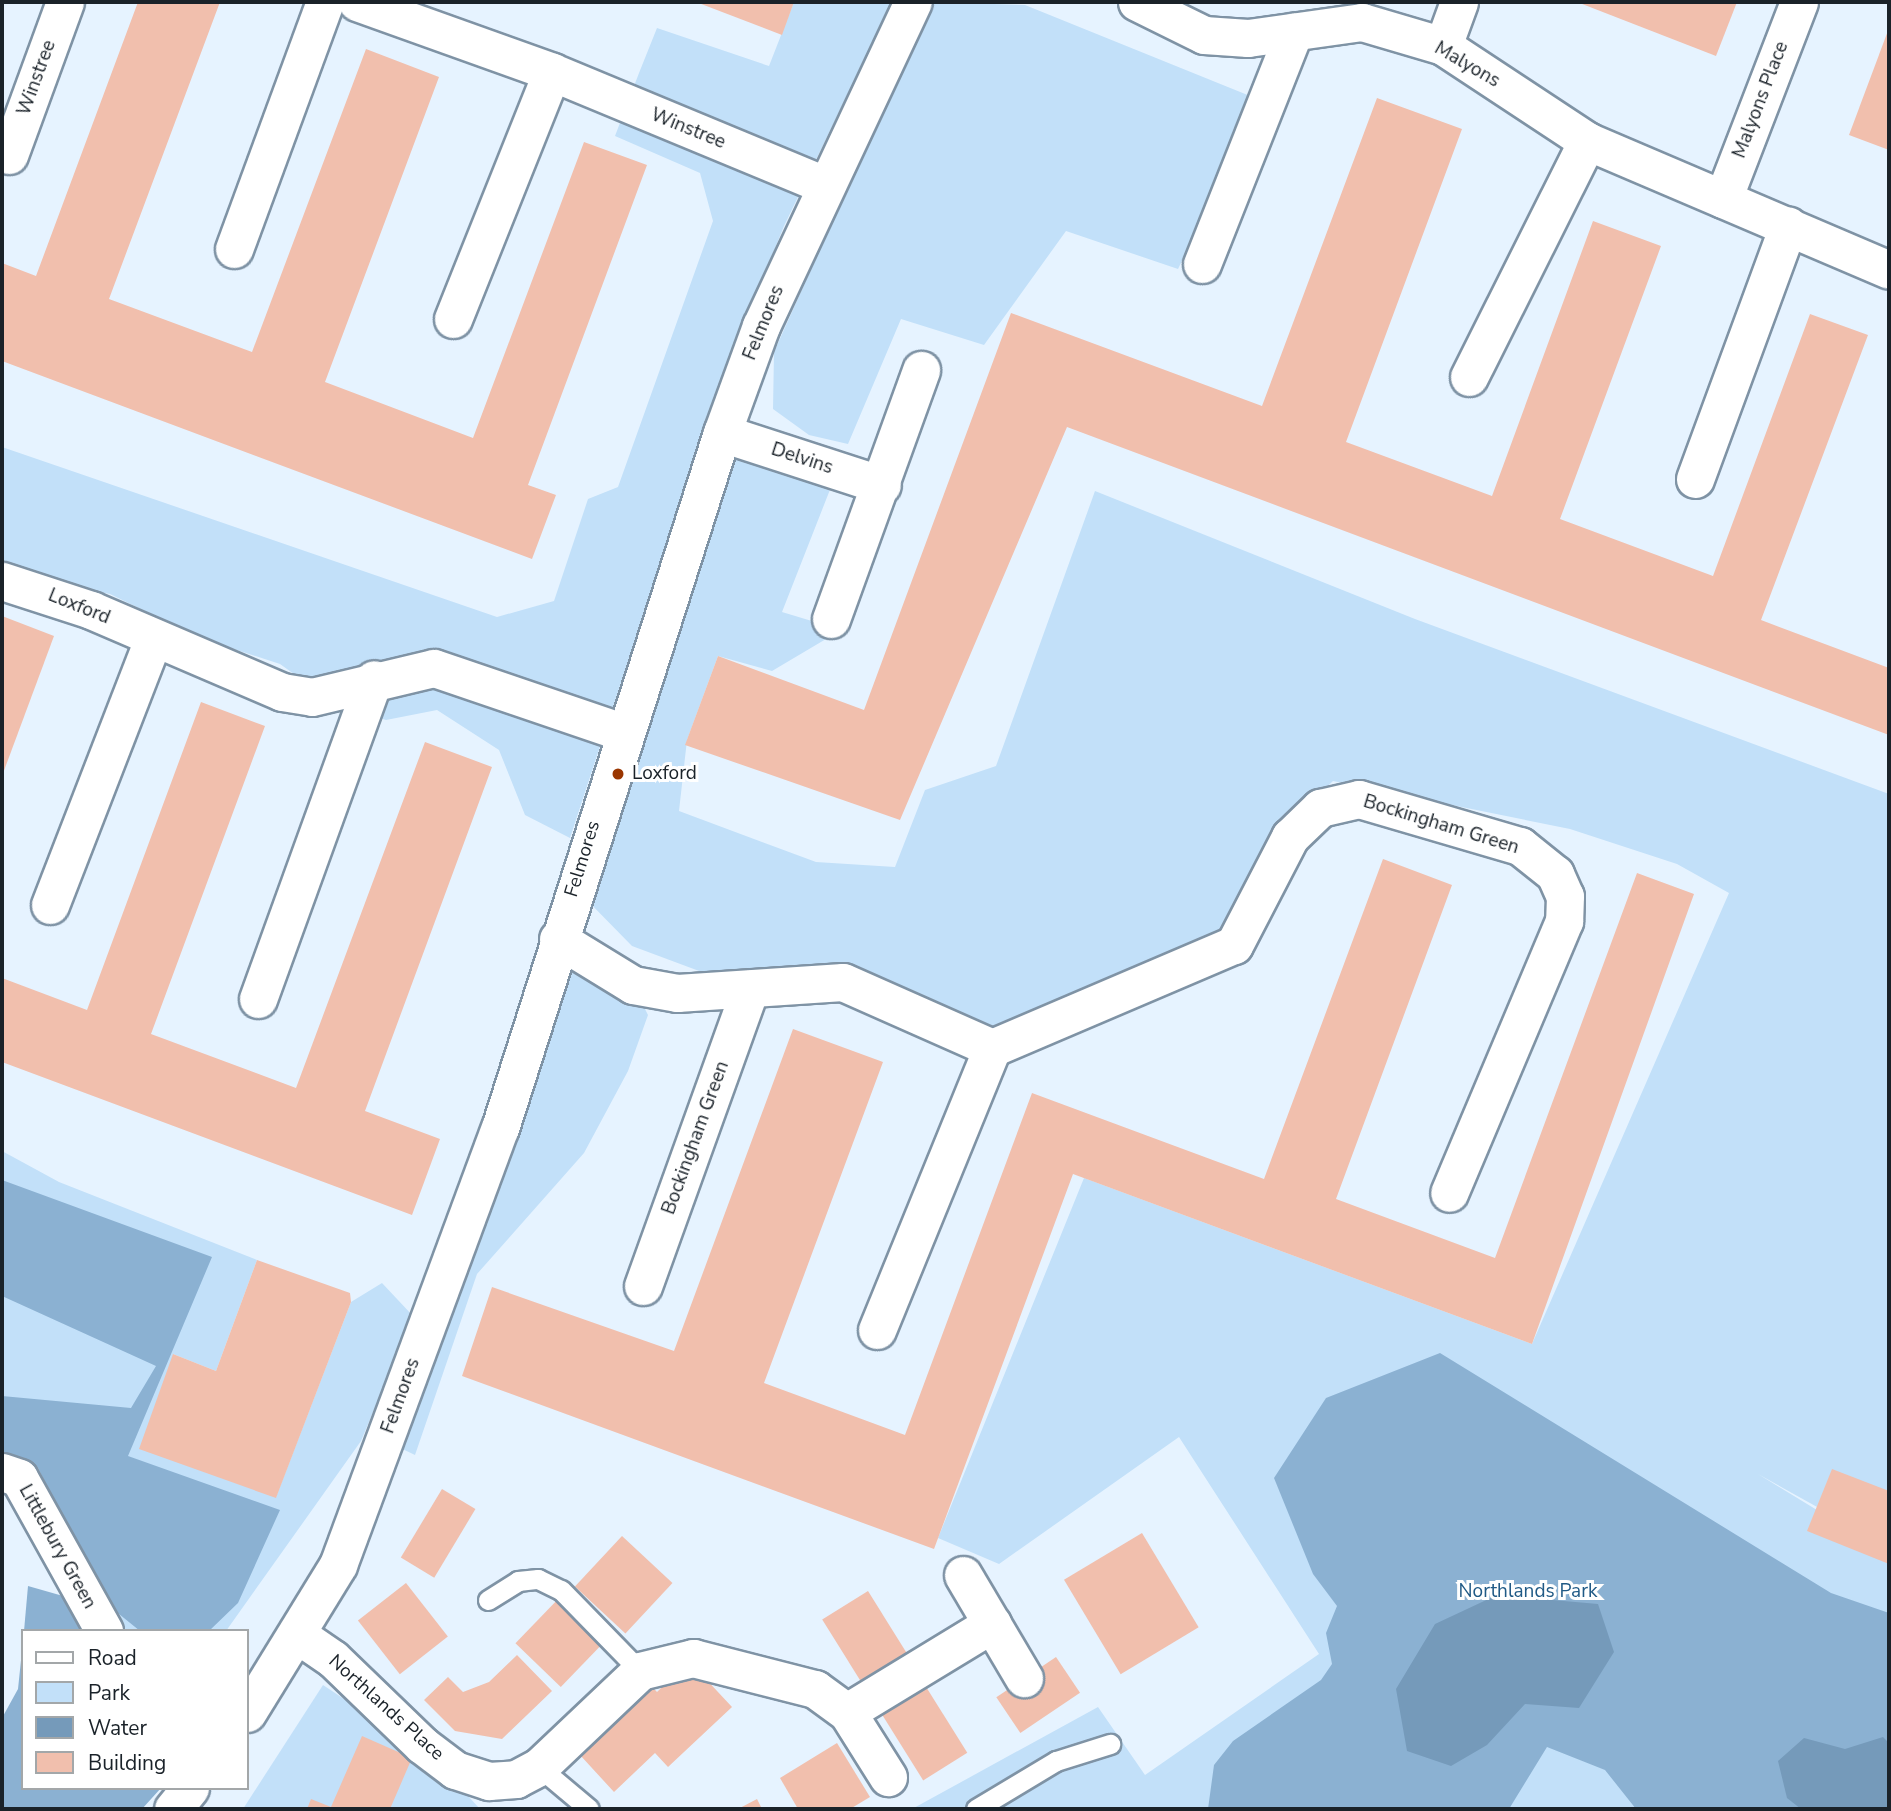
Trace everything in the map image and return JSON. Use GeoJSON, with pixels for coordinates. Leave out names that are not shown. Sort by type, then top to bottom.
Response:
{"type":"FeatureCollection","features":[{"type":"Feature","properties":{"kind":"street","name":"Winstree"},"geometry":{"type":"LineString","coordinates":[[9,155],[65,2]]}},
{"type":"Feature","properties":{"kind":"street"},"geometry":{"type":"LineString","coordinates":[[234,249],[325,2]]}},
{"type":"Feature","properties":{"kind":"street","name":"Winstree"},"geometry":{"type":"LineString","coordinates":[[357,2],[552,72],[825,185]]}},
{"type":"Feature","properties":{"kind":"street","name":"Felmores"},"geometry":{"type":"LineString","coordinates":[[248,1711],[298,1635],[338,1565],[500,1128],[621,732],[722,433],[825,185],[913,2]]}},
{"type":"Feature","properties":{"kind":"street","name":"Malyons"},"geometry":{"type":"LineString","coordinates":[[1137,2],[1204,35],[1294,32],[1362,22],[1443,46],[1587,141],[1889,270]]}},
{"type":"Feature","properties":{"kind":"street"},"geometry":{"type":"LineString","coordinates":[[1443,46],[1459,2]]}},
{"type":"Feature","properties":{"kind":"street","name":"Malyons Place"},"geometry":{"type":"LineString","coordinates":[[1723,199],[1799,2]]}},
{"type":"Feature","properties":{"kind":"street"},"geometry":{"type":"LineString","coordinates":[[1202,264],[1294,32]]}},
{"type":"Feature","properties":{"kind":"street"},"geometry":{"type":"LineString","coordinates":[[453,319],[552,72]]}},
{"type":"Feature","properties":{"kind":"street"},"geometry":{"type":"LineString","coordinates":[[1469,377],[1587,141]]}},
{"type":"Feature","properties":{"kind":"street"},"geometry":{"type":"LineString","coordinates":[[1695,479],[1788,226]]}},
{"type":"Feature","properties":{"kind":"street"},"geometry":{"type":"LineString","coordinates":[[831,619],[882,485],[921,370]]}},
{"type":"Feature","properties":{"kind":"street","name":"Delvins"},"geometry":{"type":"LineString","coordinates":[[722,433],[882,485]]}},
{"type":"Feature","properties":{"kind":"street","name":"Loxford"},"geometry":{"type":"LineString","coordinates":[[2,581],[282,692],[312,697],[407,670],[460,672],[621,732]]}},
{"type":"Feature","properties":{"kind":"street"},"geometry":{"type":"LineString","coordinates":[[50,905],[153,639]]}},
{"type":"Feature","properties":{"kind":"street"},"geometry":{"type":"LineString","coordinates":[[258,999],[374,679]]}},
{"type":"Feature","properties":{"kind":"street","name":"Bockingham Green"},"geometry":{"type":"LineString","coordinates":[[992,1048],[1234,945],[1290,837],[1320,808],[1336,801],[1359,799],[1520,846],[1555,874],[1564,896],[1563,921],[1449,1193]]}},
{"type":"Feature","properties":{"kind":"street"},"geometry":{"type":"LineString","coordinates":[[558,939],[633,985],[677,993],[843,982],[992,1048],[877,1330]]}},
{"type":"Feature","properties":{"kind":"street","name":"Bockingham Green"},"geometry":{"type":"LineString","coordinates":[[643,1286],[750,989]]}},
{"type":"Feature","properties":{"kind":"street","name":"Littlebury Green"},"geometry":{"type":"LineString","coordinates":[[2,1472],[19,1478],[103,1629]]}},
{"type":"Feature","properties":{"kind":"street"},"geometry":{"type":"LineString","coordinates":[[963,1575],[1024,1678]]}},
{"type":"Feature","properties":{"kind":"street"},"geometry":{"type":"LineString","coordinates":[[847,1712],[992,1625]]}},
{"type":"Feature","properties":{"kind":"street","name":"Northlands Place"},"geometry":{"type":"LineString","coordinates":[[298,1635],[455,1770],[489,1781],[516,1779],[539,1767],[640,1671]]}},
{"type":"Feature","properties":{"kind":"street"},"geometry":{"type":"LineString","coordinates":[[640,1671],[694,1658],[729,1664],[814,1689],[847,1712],[888,1777]]}},
{"type":"Feature","properties":{"kind":"street"},"geometry":{"type":"LineString","coordinates":[[173,1809],[188,1790]]}},
{"type":"Feature","properties":{"kind":"lane"},"geometry":{"type":"LineString","coordinates":[[488,1600],[518,1581],[538,1578],[561,1590],[640,1671]]}},
{"type":"Feature","properties":{"kind":"lane"},"geometry":{"type":"LineString","coordinates":[[975,1809],[1056,1761],[1110,1744]]}},
{"type":"Feature","properties":{"kind":"lane"},"geometry":{"type":"LineString","coordinates":[[539,1767],[589,1809]]}},
{"type":"Feature","properties":{"kind":"green space"},"geometry":{"type":"Polygon","coordinates":[[[794,2],[892,2],[784,226],[712,405],[570,838],[525,815],[499,750],[437,710],[386,720],[336,704],[280,664],[200,638],[110,594],[2,572],[2,447],[497,617],[554,601],[588,499],[618,487],[713,221],[700,173],[615,136],[657,28],[769,66],[794,2]]]}},
{"type":"Feature","properties":{"kind":"green space"},"geometry":{"type":"Polygon","coordinates":[[[931,2],[1025,5],[1260,100],[1178,269],[1066,231],[984,345],[901,319],[848,444],[809,435],[773,409],[774,352],[931,2]]]}},
{"type":"Feature","properties":{"kind":"green space","name":"Northlands Park"},"geometry":{"type":"Polygon","coordinates":[[[726,445],[833,482],[782,612],[825,625],[826,639],[772,671],[718,656],[687,740],[679,811],[816,862],[895,867],[925,790],[996,766],[1095,491],[1415,619],[1889,794],[1889,1547],[1758,1474],[1889,1554],[1889,1809],[912,1809],[1098,1707],[1145,1775],[1319,1654],[1179,1437],[999,1564],[938,1538],[1084,1178],[1532,1344],[1729,893],[1677,864],[1570,829],[1333,781],[1281,831],[1234,945],[992,1048],[834,976],[734,984],[632,946],[580,893],[726,445]]]}},
{"type":"Feature","properties":{"kind":"green space"},"geometry":{"type":"Polygon","coordinates":[[[573,963],[633,985],[648,1015],[628,1071],[584,1153],[477,1274],[415,1455],[394,1445],[556,990],[573,963]]]}},
{"type":"Feature","properties":{"kind":"green space"},"geometry":{"type":"Polygon","coordinates":[[[2,1151],[59,1182],[257,1260],[216,1371],[173,1354],[276,1497],[351,1302],[382,1283],[413,1316],[361,1441],[227,1629],[123,1629],[107,1619],[38,1468],[2,1454],[2,1151]]]}},
{"type":"Feature","properties":{"kind":"green space"},"geometry":{"type":"Polygon","coordinates":[[[2,1180],[212,1257],[128,1456],[280,1510],[238,1603],[211,1629],[138,1629],[103,1601],[38,1468],[2,1454],[2,1396],[131,1408],[156,1366],[2,1296],[2,1180]]]}},
{"type":"Feature","properties":{"kind":"green space","name":"Northlands Park"},"geometry":{"type":"Polygon","coordinates":[[[1440,1353],[1831,1593],[1889,1613],[1889,1809],[1636,1809],[1605,1770],[1547,1747],[1509,1809],[1208,1809],[1214,1765],[1233,1741],[1321,1680],[1332,1664],[1326,1633],[1337,1606],[1313,1574],[1274,1478],[1326,1398],[1440,1353]]]}},
{"type":"Feature","properties":{"kind":"green space"},"geometry":{"type":"Polygon","coordinates":[[[28,1586],[84,1602],[95,1629],[24,1629],[28,1586]]]}},
{"type":"Feature","properties":{"kind":"green space"},"geometry":{"type":"Polygon","coordinates":[[[21,1660],[21,1790],[159,1790],[142,1809],[2,1809],[2,1718],[18,1689],[21,1660]]]}},
{"type":"Feature","properties":{"kind":"green space"},"geometry":{"type":"Polygon","coordinates":[[[323,1685],[433,1758],[480,1809],[243,1809],[323,1685]]]}},
{"type":"Feature","properties":{"kind":"water"},"geometry":{"type":"Polygon","coordinates":[[[1497,1595],[1598,1604],[1614,1652],[1579,1708],[1525,1704],[1487,1745],[1451,1766],[1407,1751],[1396,1689],[1435,1624],[1497,1595]]]}},
{"type":"Feature","properties":{"kind":"water"},"geometry":{"type":"Polygon","coordinates":[[[1883,1737],[1889,1743],[1889,1809],[1801,1809],[1787,1798],[1778,1761],[1804,1738],[1845,1749],[1883,1737]]]}},
{"type":"Feature","properties":{"kind":"building"},"geometry":{"type":"Polygon","coordinates":[[[138,2],[220,2],[109,299],[252,352],[366,49],[439,77],[325,382],[473,438],[584,142],[647,165],[528,485],[556,495],[532,559],[2,361],[2,263],[36,276],[138,2]]]}},
{"type":"Feature","properties":{"kind":"building"},"geometry":{"type":"Polygon","coordinates":[[[696,2],[794,2],[782,35],[696,2]]]}},
{"type":"Feature","properties":{"kind":"building"},"geometry":{"type":"Polygon","coordinates":[[[1577,2],[1737,2],[1716,56],[1577,2]]]}},
{"type":"Feature","properties":{"kind":"building"},"geometry":{"type":"Polygon","coordinates":[[[1889,28],[1889,150],[1849,135],[1889,28]]]}},
{"type":"Feature","properties":{"kind":"building"},"geometry":{"type":"Polygon","coordinates":[[[1377,98],[1462,129],[1346,442],[1492,496],[1593,221],[1661,246],[1560,519],[1713,576],[1810,314],[1868,335],[1761,620],[1889,668],[1889,735],[1067,427],[900,820],[685,745],[718,656],[864,710],[1011,313],[1262,406],[1377,98]]]}},
{"type":"Feature","properties":{"kind":"building"},"geometry":{"type":"Polygon","coordinates":[[[2,616],[54,636],[2,776],[2,616]]]}},
{"type":"Feature","properties":{"kind":"building"},"geometry":{"type":"Polygon","coordinates":[[[201,702],[265,726],[151,1034],[296,1088],[425,742],[492,767],[365,1111],[440,1139],[412,1215],[2,1062],[2,978],[87,1010],[201,702]]]}},
{"type":"Feature","properties":{"kind":"building"},"geometry":{"type":"Polygon","coordinates":[[[1383,859],[1452,885],[1336,1199],[1495,1258],[1637,873],[1694,894],[1532,1344],[1073,1174],[934,1549],[462,1376],[492,1287],[674,1351],[793,1029],[883,1062],[764,1383],[905,1435],[1032,1093],[1264,1179],[1383,859]]]}},
{"type":"Feature","properties":{"kind":"building"},"geometry":{"type":"Polygon","coordinates":[[[257,1260],[350,1293],[351,1302],[276,1498],[139,1449],[173,1354],[216,1371],[257,1260]]]}},
{"type":"Feature","properties":{"kind":"building"},"geometry":{"type":"Polygon","coordinates":[[[1832,1469],[1889,1491],[1889,1564],[1807,1531],[1832,1469]]]}},
{"type":"Feature","properties":{"kind":"building"},"geometry":{"type":"Polygon","coordinates":[[[442,1489],[475,1509],[434,1578],[401,1558],[442,1489]]]}},
{"type":"Feature","properties":{"kind":"building"},"geometry":{"type":"Polygon","coordinates":[[[1142,1533],[1199,1627],[1121,1674],[1064,1580],[1142,1533]]]}},
{"type":"Feature","properties":{"kind":"building"},"geometry":{"type":"Polygon","coordinates":[[[622,1536],[672,1583],[625,1634],[575,1586],[622,1536]]]}},
{"type":"Feature","properties":{"kind":"building"},"geometry":{"type":"Polygon","coordinates":[[[406,1583],[448,1637],[400,1674],[358,1621],[406,1583]]]}},
{"type":"Feature","properties":{"kind":"building"},"geometry":{"type":"Polygon","coordinates":[[[868,1591],[912,1661],[866,1690],[822,1620],[868,1591]]]}},
{"type":"Feature","properties":{"kind":"building"},"geometry":{"type":"Polygon","coordinates":[[[562,1595],[607,1639],[561,1687],[515,1643],[562,1595]]]}},
{"type":"Feature","properties":{"kind":"building"},"geometry":{"type":"Polygon","coordinates":[[[517,1655],[552,1691],[502,1739],[455,1731],[424,1700],[448,1677],[463,1692],[489,1682],[517,1655]]]}},
{"type":"Feature","properties":{"kind":"building"},"geometry":{"type":"Polygon","coordinates":[[[1056,1657],[1080,1693],[1020,1733],[996,1697],[1056,1657]]]}},
{"type":"Feature","properties":{"kind":"building"},"geometry":{"type":"Polygon","coordinates":[[[689,1661],[732,1707],[668,1767],[655,1753],[614,1792],[569,1743],[641,1675],[657,1692],[689,1661]]]}},
{"type":"Feature","properties":{"kind":"building"},"geometry":{"type":"Polygon","coordinates":[[[918,1674],[967,1753],[923,1780],[874,1702],[918,1674]]]}},
{"type":"Feature","properties":{"kind":"building"},"geometry":{"type":"Polygon","coordinates":[[[362,1736],[412,1758],[390,1809],[307,1809],[311,1799],[331,1807],[362,1736]]]}},
{"type":"Feature","properties":{"kind":"building"},"geometry":{"type":"Polygon","coordinates":[[[837,1743],[870,1797],[850,1809],[798,1809],[780,1778],[837,1743]]]}},
{"type":"Feature","properties":{"kind":"building"},"geometry":{"type":"Polygon","coordinates":[[[757,1799],[762,1809],[738,1809],[757,1799]]]}},
{"type":"Feature","properties":{"kind":"place","name":"Loxford"},"geometry":{"type":"Point","coordinates":[618,774]}}]}
